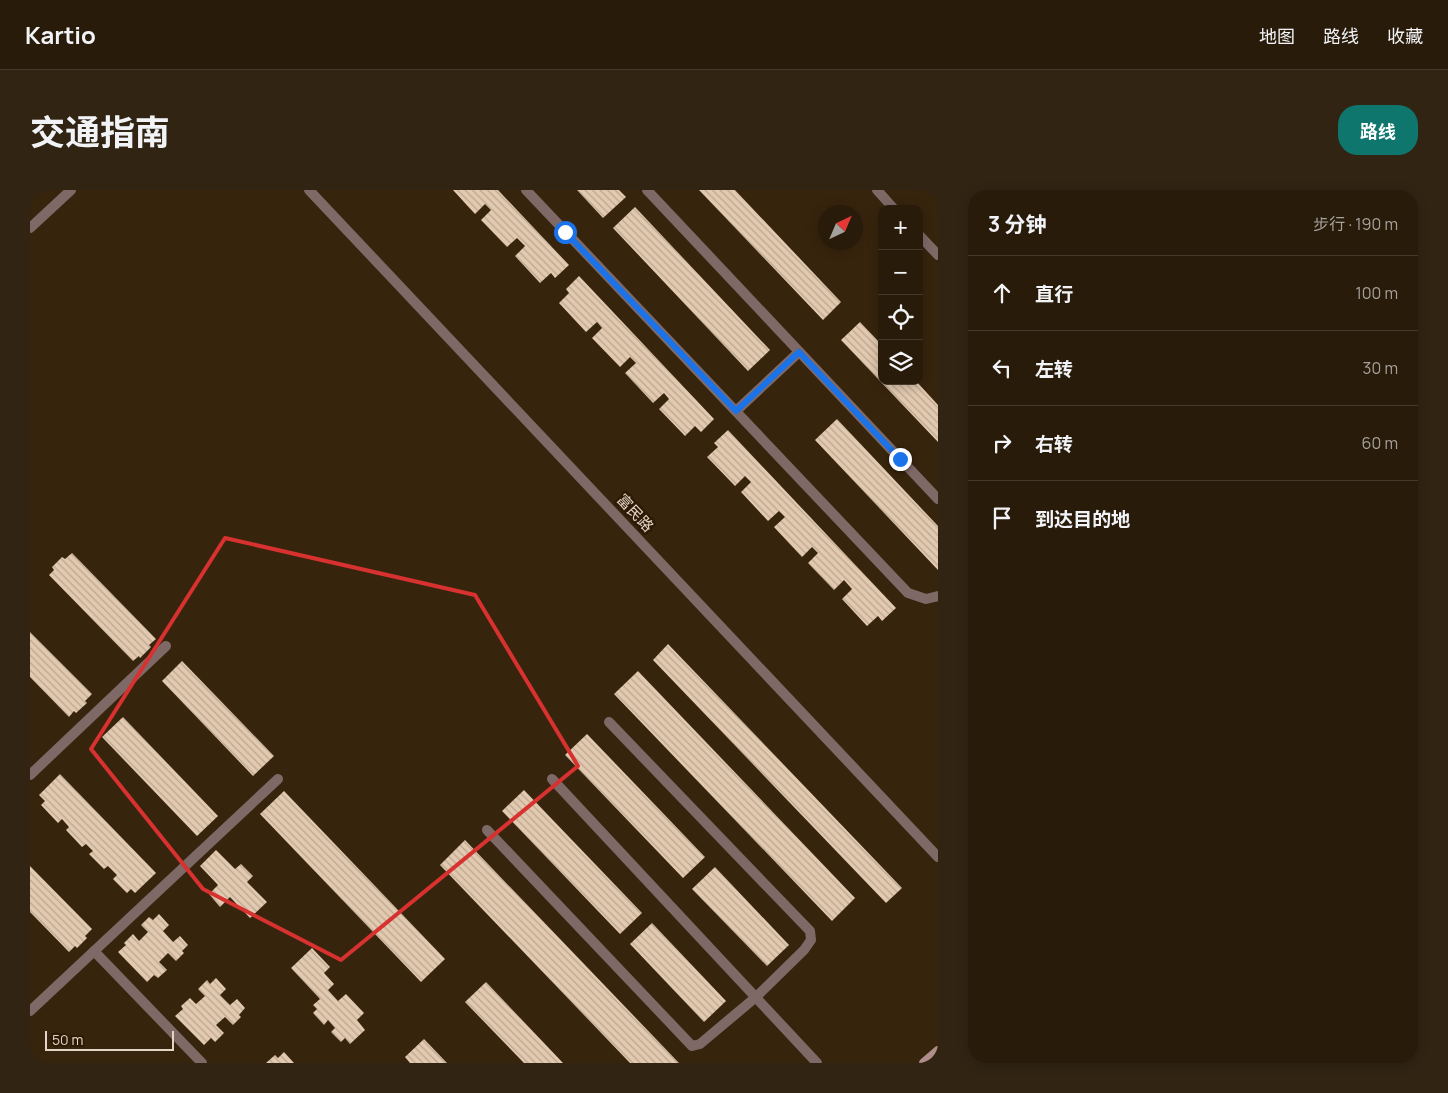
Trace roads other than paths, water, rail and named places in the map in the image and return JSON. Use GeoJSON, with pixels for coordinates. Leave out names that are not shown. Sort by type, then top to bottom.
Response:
{"type":"FeatureCollection","features":[{"type":"Feature","properties":{"kind":"main road"},"geometry":{"type":"LineString","coordinates":[[924,1063],[938,1052]]}},
{"type":"Feature","properties":{"kind":"street"},"geometry":{"type":"LineString","coordinates":[[30,228],[71,190]]}},
{"type":"Feature","properties":{"kind":"street","name":"富民路"},"geometry":{"type":"LineString","coordinates":[[310,190],[938,857]]}},
{"type":"Feature","properties":{"kind":"street"},"geometry":{"type":"LineString","coordinates":[[526,190],[908,592],[926,599],[938,596]]}},
{"type":"Feature","properties":{"kind":"street"},"geometry":{"type":"LineString","coordinates":[[647,190],[938,499]]}},
{"type":"Feature","properties":{"kind":"street"},"geometry":{"type":"LineString","coordinates":[[877,190],[890,205]]}},
{"type":"Feature","properties":{"kind":"street"},"geometry":{"type":"LineString","coordinates":[[923,239],[938,255]]}},
{"type":"Feature","properties":{"kind":"street"},"geometry":{"type":"LineString","coordinates":[[736,411],[799,352]]}},
{"type":"Feature","properties":{"kind":"street"},"geometry":{"type":"LineString","coordinates":[[30,775],[166,646]]}},
{"type":"Feature","properties":{"kind":"street"},"geometry":{"type":"LineString","coordinates":[[487,830],[692,1046],[700,1044],[756,997],[804,950],[811,940],[810,931],[609,722]]}},
{"type":"Feature","properties":{"kind":"street"},"geometry":{"type":"LineString","coordinates":[[30,1011],[278,779]]}},
{"type":"Feature","properties":{"kind":"street"},"geometry":{"type":"LineString","coordinates":[[552,779],[817,1063]]}},
{"type":"Feature","properties":{"kind":"street"},"geometry":{"type":"LineString","coordinates":[[94,951],[202,1063]]}}]}
